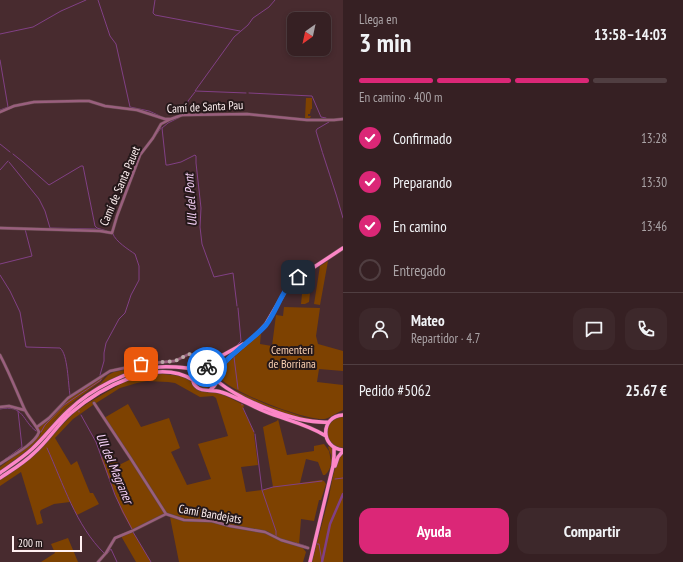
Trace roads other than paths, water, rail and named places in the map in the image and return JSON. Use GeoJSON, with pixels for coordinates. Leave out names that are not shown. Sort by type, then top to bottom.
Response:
{"type":"FeatureCollection","features":[{"type":"Feature","properties":{"kind":"main road"},"geometry":{"type":"LineString","coordinates":[[216,375],[222,365],[256,335],[269,319],[290,283],[343,248]]}},
{"type":"Feature","properties":{"kind":"main road"},"geometry":{"type":"LineString","coordinates":[[0,473],[31,449],[69,410],[113,381],[135,371],[154,367],[202,368],[213,370],[217,381],[215,386],[205,391],[200,390],[195,386],[193,380],[194,374],[202,368],[223,355],[238,348],[256,335]]}},
{"type":"Feature","properties":{"kind":"main road"},"geometry":{"type":"LineString","coordinates":[[0,478],[34,453],[71,413],[115,384],[136,375],[163,372],[186,376],[193,380]]}},
{"type":"Feature","properties":{"kind":"main road"},"geometry":{"type":"LineString","coordinates":[[217,381],[233,392],[269,408],[306,421],[329,422]]}},
{"type":"Feature","properties":{"kind":"main road"},"geometry":{"type":"LineString","coordinates":[[210,389],[225,393],[265,412],[308,426],[326,436]]}},
{"type":"Feature","properties":{"kind":"main road"},"geometry":{"type":"LineString","coordinates":[[310,562],[337,459],[343,451],[334,447],[328,442],[326,429],[329,422],[334,417],[342,414]]}},
{"type":"Feature","properties":{"kind":"main road"},"geometry":{"type":"LineString","coordinates":[[327,494],[334,456],[334,447]]}},
{"type":"Feature","properties":{"kind":"street","name":"Camí de Santa Pau"},"geometry":{"type":"LineString","coordinates":[[0,112],[14,106],[34,102],[89,101],[111,107],[137,110],[160,118],[171,118],[182,115],[247,114],[307,120],[343,119]]}},
{"type":"Feature","properties":{"kind":"street","name":"Camí de Santa Pauet"},"geometry":{"type":"LineString","coordinates":[[0,228],[100,231],[112,233],[140,155],[153,138],[161,124],[171,118]]}},
{"type":"Feature","properties":{"kind":"street"},"geometry":{"type":"LineString","coordinates":[[37,427],[68,398],[112,370],[143,364],[175,361],[189,354],[196,356],[202,368]]}},
{"type":"Feature","properties":{"kind":"street"},"geometry":{"type":"LineString","coordinates":[[0,355],[12,378],[24,410],[39,432],[31,443],[0,464]]}},
{"type":"Feature","properties":{"kind":"street","name":"Camí Bandejats"},"geometry":{"type":"LineString","coordinates":[[94,403],[166,514],[184,520],[212,521],[265,532],[281,540],[308,548]]}},
{"type":"Feature","properties":{"kind":"street"},"geometry":{"type":"LineString","coordinates":[[0,407],[9,406],[24,410]]}},
{"type":"Feature","properties":{"kind":"street"},"geometry":{"type":"LineString","coordinates":[[98,562],[106,553],[115,538],[166,514]]}},
{"type":"Feature","properties":{"kind":"waterway"},"geometry":{"type":"LineString","coordinates":[[0,34],[33,27],[61,11],[86,0]]}},
{"type":"Feature","properties":{"kind":"waterway"},"geometry":{"type":"LineString","coordinates":[[98,0],[110,36],[116,44],[130,107],[149,111],[160,116]]}},
{"type":"Feature","properties":{"kind":"waterway"},"geometry":{"type":"LineString","coordinates":[[155,0],[153,13],[155,15],[240,31]]}},
{"type":"Feature","properties":{"kind":"waterway"},"geometry":{"type":"LineString","coordinates":[[246,93],[195,91],[234,37],[248,25],[253,18],[269,7],[275,0]]}},
{"type":"Feature","properties":{"kind":"waterway"},"geometry":{"type":"LineString","coordinates":[[0,60],[8,107],[0,110]]}},
{"type":"Feature","properties":{"kind":"waterway","name":"Ull del Pont"},"geometry":{"type":"LineString","coordinates":[[182,113],[187,107],[188,101],[195,92]]}},
{"type":"Feature","properties":{"kind":"waterway"},"geometry":{"type":"LineString","coordinates":[[249,93],[312,96],[321,117],[326,118]]}},
{"type":"Feature","properties":{"kind":"waterway","name":"Ull del Pont"},"geometry":{"type":"LineString","coordinates":[[180,117],[162,128],[166,165],[181,162],[195,155],[196,156],[201,208],[200,227],[202,244],[214,277],[233,273],[237,306]]}},
{"type":"Feature","properties":{"kind":"waterway"},"geometry":{"type":"LineString","coordinates":[[329,122],[316,131],[343,218]]}},
{"type":"Feature","properties":{"kind":"waterway"},"geometry":{"type":"LineString","coordinates":[[151,142],[161,128]]}},
{"type":"Feature","properties":{"kind":"waterway"},"geometry":{"type":"LineString","coordinates":[[0,144],[10,152]]}},
{"type":"Feature","properties":{"kind":"waterway"},"geometry":{"type":"LineString","coordinates":[[13,154],[49,185],[83,166],[95,226],[107,231]]}},
{"type":"Feature","properties":{"kind":"waterway"},"geometry":{"type":"LineString","coordinates":[[0,170],[8,161]]}},
{"type":"Feature","properties":{"kind":"waterway"},"geometry":{"type":"LineString","coordinates":[[9,162],[39,199],[45,211],[50,228],[96,229]]}},
{"type":"Feature","properties":{"kind":"waterway"},"geometry":{"type":"LineString","coordinates":[[132,179],[137,166]]}},
{"type":"Feature","properties":{"kind":"waterway","name":"Ull del Magraner"},"geometry":{"type":"LineString","coordinates":[[0,264],[32,256],[25,229]]}},
{"type":"Feature","properties":{"kind":"waterway"},"geometry":{"type":"LineString","coordinates":[[100,375],[104,361],[106,343],[119,319],[125,313],[131,295],[139,280],[139,266],[135,254],[119,242],[113,234]]}},
{"type":"Feature","properties":{"kind":"waterway","name":"Ull del Magraner"},"geometry":{"type":"LineString","coordinates":[[0,275],[20,312],[26,347],[60,348],[63,351],[70,395]]}},
{"type":"Feature","properties":{"kind":"waterway","name":"Ull del Pont"},"geometry":{"type":"LineString","coordinates":[[235,347],[241,341],[238,308]]}},
{"type":"Feature","properties":{"kind":"waterway","name":"Ull del Pont"},"geometry":{"type":"LineString","coordinates":[[234,357],[238,389]]}},
{"type":"Feature","properties":{"kind":"waterway"},"geometry":{"type":"LineString","coordinates":[[41,432],[45,425],[64,405],[101,380],[101,378]]}},
{"type":"Feature","properties":{"kind":"waterway"},"geometry":{"type":"LineString","coordinates":[[0,409],[8,408],[18,411],[36,431]]}},
{"type":"Feature","properties":{"kind":"waterway","name":"Ull del Pont"},"geometry":{"type":"LineString","coordinates":[[243,408],[254,432]]}},
{"type":"Feature","properties":{"kind":"waterway"},"geometry":{"type":"LineString","coordinates":[[4,460],[22,447],[18,411]]}},
{"type":"Feature","properties":{"kind":"waterway","name":"Ull del Magraner"},"geometry":{"type":"LineString","coordinates":[[81,415],[96,442],[115,495],[132,529]]}},
{"type":"Feature","properties":{"kind":"waterway","name":"Ull del Pont"},"geometry":{"type":"LineString","coordinates":[[255,434],[262,490],[276,531],[276,536]]}},
{"type":"Feature","properties":{"kind":"waterway"},"geometry":{"type":"LineString","coordinates":[[47,448],[78,517],[94,542],[104,553]]}},
{"type":"Feature","properties":{"kind":"waterway"},"geometry":{"type":"LineString","coordinates":[[335,479],[343,478]]}},
{"type":"Feature","properties":{"kind":"waterway"},"geometry":{"type":"LineString","coordinates":[[263,490],[273,487],[322,481]]}},
{"type":"Feature","properties":{"kind":"waterway"},"geometry":{"type":"LineString","coordinates":[[322,562],[330,524],[343,494]]}},
{"type":"Feature","properties":{"kind":"waterway","name":"Ull del Magraner"},"geometry":{"type":"LineString","coordinates":[[133,532],[151,562]]}},
{"type":"Feature","properties":{"kind":"waterway","name":"Ull del Pont"},"geometry":{"type":"LineString","coordinates":[[296,543],[306,546]]}},
{"type":"Feature","properties":{"kind":"waterway","name":"Ull del Pont"},"geometry":{"type":"LineString","coordinates":[[317,544],[319,544],[322,562]]}},
{"type":"Feature","properties":{"kind":"waterway"},"geometry":{"type":"LineString","coordinates":[[107,554],[111,549],[117,562]]}},
{"type":"Feature","properties":{"kind":"park label","name":"Cementeri de Borriana"},"geometry":{"type":"Point","coordinates":[292,357]}}]}
